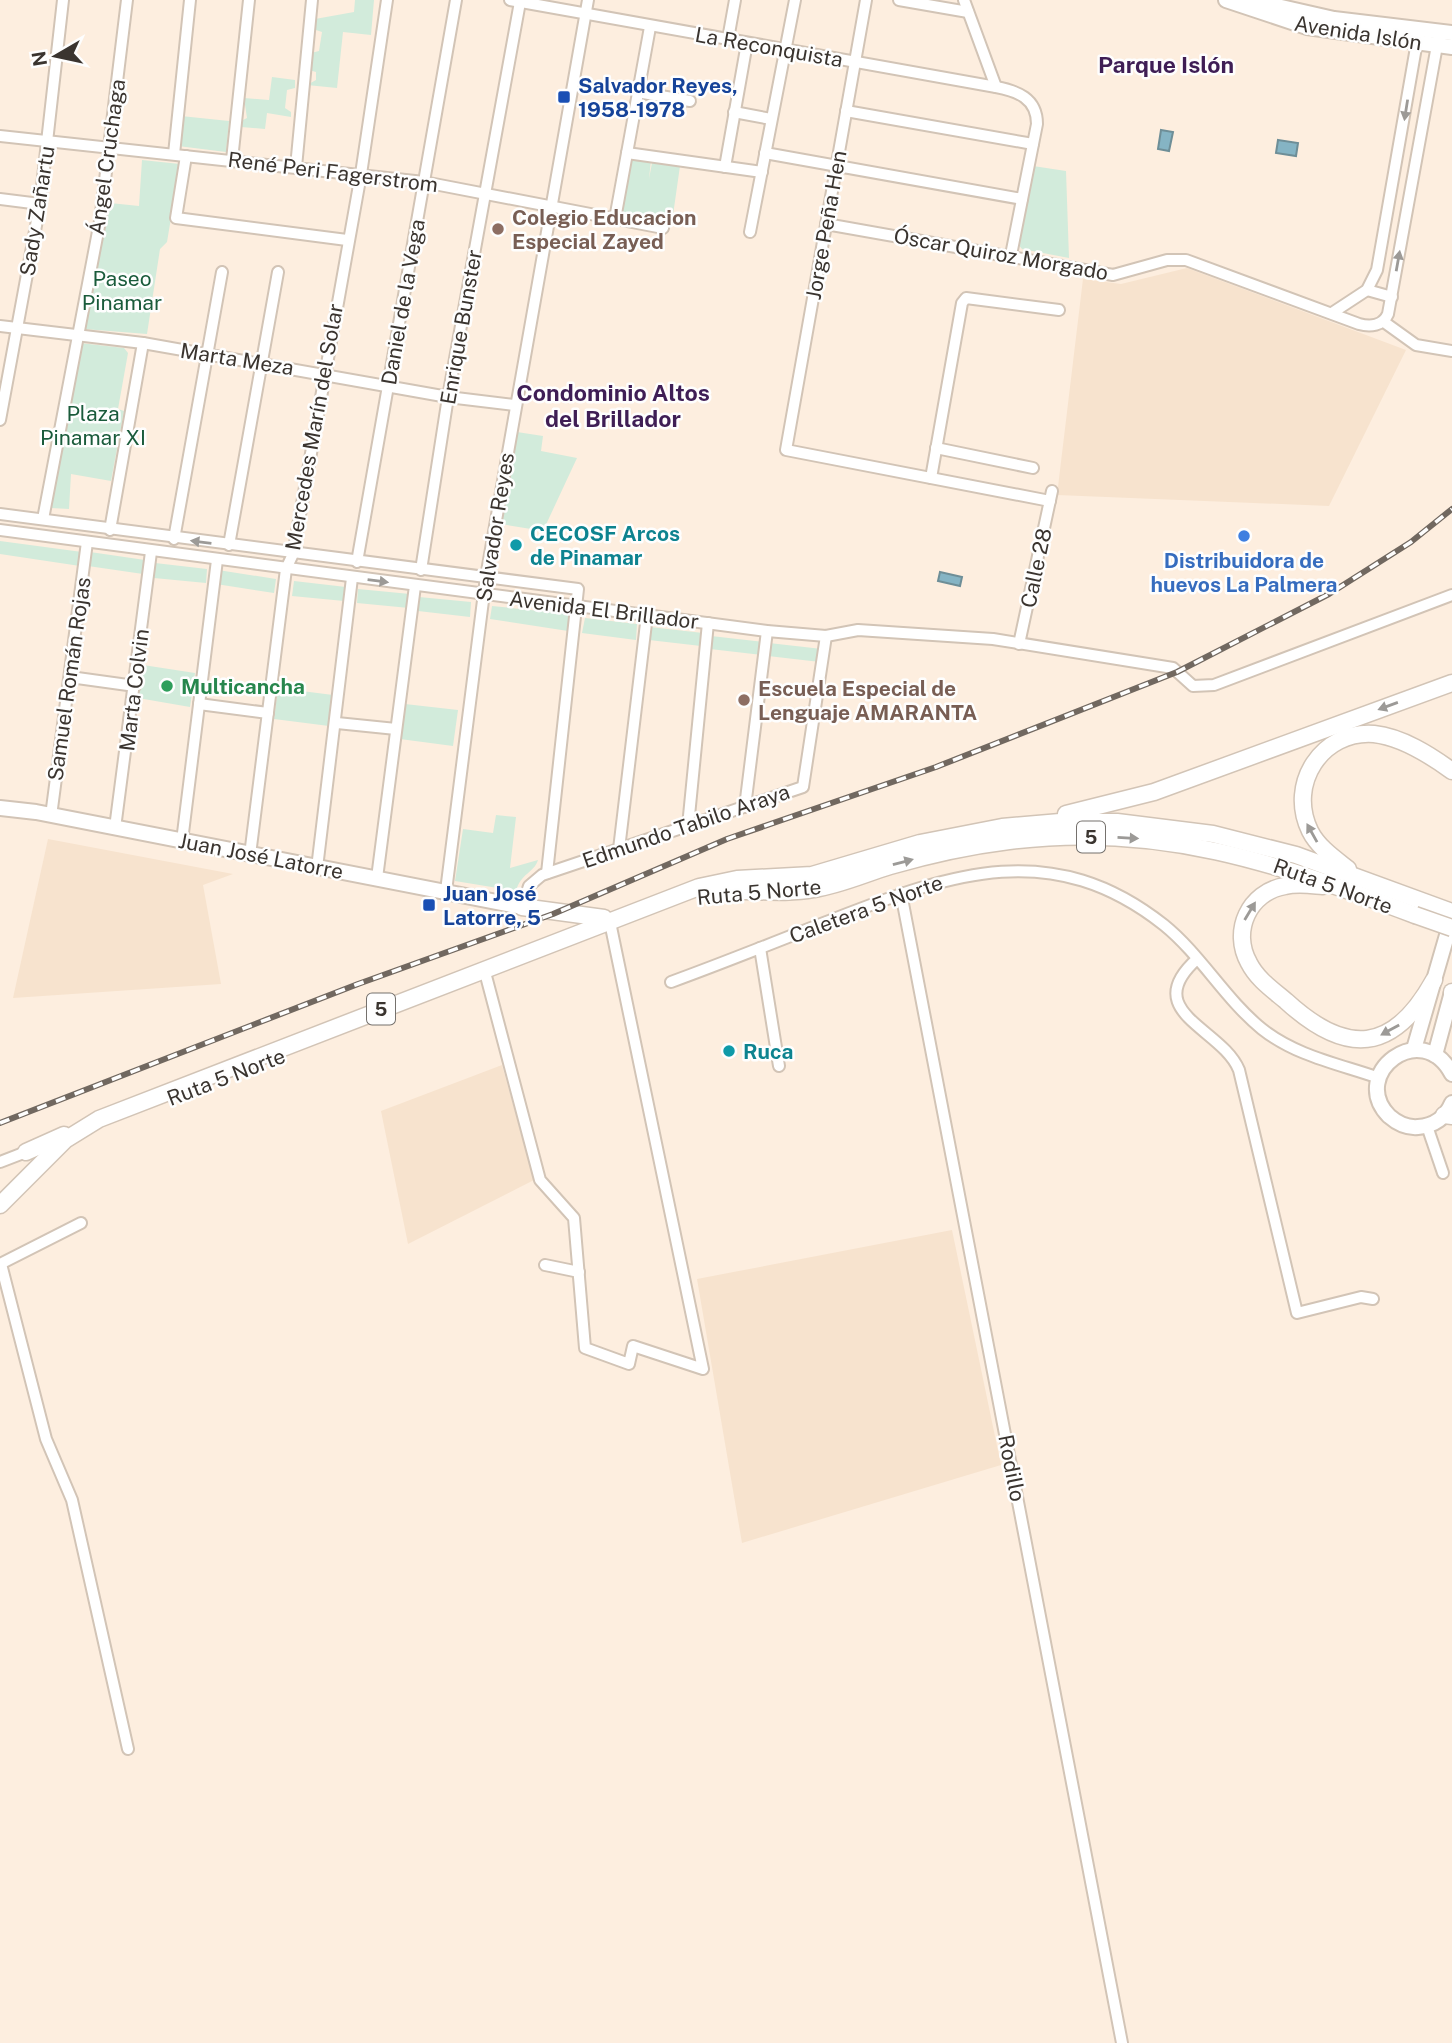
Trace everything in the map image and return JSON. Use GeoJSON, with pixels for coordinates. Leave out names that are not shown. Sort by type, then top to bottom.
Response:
{"type":"FeatureCollection","features":[{"type":"Feature","properties":{"kind":"highway"},"geometry":{"type":"LineString","coordinates":[[1002,827],[1087,810],[1154,792],[1452,683]]}},
{"type":"Feature","properties":{"kind":"highway"},"geometry":{"type":"LineString","coordinates":[[1362,879],[1322,847],[1306,819],[1304,787],[1310,769],[1320,754],[1334,743],[1352,736],[1384,736],[1409,745],[1452,771]]}},
{"type":"Feature","properties":{"kind":"highway","name":"Ruta 5 Norte"},"geometry":{"type":"LineString","coordinates":[[0,1219],[57,1156],[89,1132],[486,976],[711,884],[811,875],[920,843],[1002,827],[1088,821],[1184,829],[1272,848],[1362,879],[1452,928]]}},
{"type":"Feature","properties":{"kind":"highway","name":"Ruta 5 Norte"},"geometry":{"type":"LineString","coordinates":[[0,1205],[57,1146],[86,1125],[562,939],[707,892],[816,889],[929,856],[1037,838],[1102,837],[1184,843],[1262,861],[1342,888],[1417,908],[1452,912]]}},
{"type":"Feature","properties":{"kind":"highway"},"geometry":{"type":"LineString","coordinates":[[1342,888],[1285,886],[1265,893],[1254,903],[1243,925],[1242,942],[1246,958],[1258,976],[1315,1027],[1338,1037],[1356,1040],[1381,1035],[1402,1023],[1434,980]]}},
{"type":"Feature","properties":{"kind":"highway"},"geometry":{"type":"LineString","coordinates":[[522,907],[612,923]]}},
{"type":"Feature","properties":{"kind":"highway"},"geometry":{"type":"LineString","coordinates":[[553,914],[560,923],[562,939]]}},
{"type":"Feature","properties":{"kind":"highway"},"geometry":{"type":"LineString","coordinates":[[26,1152],[86,1125]]}},
{"type":"Feature","properties":{"kind":"main road","name":"Avenida Islón"},"geometry":{"type":"LineString","coordinates":[[1226,0],[1307,27],[1418,36]]}},
{"type":"Feature","properties":{"kind":"main road","name":"Avenida Islón"},"geometry":{"type":"LineString","coordinates":[[1250,0],[1310,15],[1445,40]]}},
{"type":"Feature","properties":{"kind":"main road","name":"Juan José Latorre"},"geometry":{"type":"LineString","coordinates":[[0,808],[522,907]]}},
{"type":"Feature","properties":{"kind":"main road"},"geometry":{"type":"LineString","coordinates":[[1414,1049],[1452,918]]}},
{"type":"Feature","properties":{"kind":"main road"},"geometry":{"type":"LineString","coordinates":[[1435,1055],[1452,994]]}},
{"type":"Feature","properties":{"kind":"main road"},"geometry":{"type":"LineString","coordinates":[[1449,1111],[1427,1126],[1400,1124],[1386,1113],[1378,1096],[1379,1078],[1392,1058],[1414,1049],[1435,1055],[1452,1074]]}},
{"type":"Feature","properties":{"kind":"street","name":"Sady Zañartu"},"geometry":{"type":"LineString","coordinates":[[0,420],[40,204],[63,0]]}},
{"type":"Feature","properties":{"kind":"street","name":"Ángel Cruchaga"},"geometry":{"type":"LineString","coordinates":[[43,520],[100,220],[111,148],[127,0]]}},
{"type":"Feature","properties":{"kind":"street"},"geometry":{"type":"LineString","coordinates":[[174,154],[190,0]]}},
{"type":"Feature","properties":{"kind":"street"},"geometry":{"type":"LineString","coordinates":[[232,160],[249,0]]}},
{"type":"Feature","properties":{"kind":"street"},"geometry":{"type":"LineString","coordinates":[[296,167],[312,0]]}},
{"type":"Feature","properties":{"kind":"street","name":"Mercedes Marín del Solar"},"geometry":{"type":"LineString","coordinates":[[250,855],[286,569],[293,554],[361,173],[387,0]]}},
{"type":"Feature","properties":{"kind":"street","name":"Daniel de la Vega"},"geometry":{"type":"LineString","coordinates":[[357,562],[456,0]]}},
{"type":"Feature","properties":{"kind":"street","name":"Salvador Reyes"},"geometry":{"type":"LineString","coordinates":[[446,891],[486,577],[514,405],[588,0]]}},
{"type":"Feature","properties":{"kind":"street"},"geometry":{"type":"LineString","coordinates":[[729,39],[736,0]]}},
{"type":"Feature","properties":{"kind":"street"},"geometry":{"type":"LineString","coordinates":[[750,232],[795,0]]}},
{"type":"Feature","properties":{"kind":"street","name":"Jorge Peña Hen"},"geometry":{"type":"LineString","coordinates":[[866,0],[786,450],[930,478]]}},
{"type":"Feature","properties":{"kind":"street"},"geometry":{"type":"LineString","coordinates":[[899,0],[968,12]]}},
{"type":"Feature","properties":{"kind":"street"},"geometry":{"type":"LineString","coordinates":[[964,0],[996,87]]}},
{"type":"Feature","properties":{"kind":"street","name":"La Reconquista"},"geometry":{"type":"LineString","coordinates":[[515,1],[996,87],[1026,97],[1037,117],[1033,144]]}},
{"type":"Feature","properties":{"kind":"street","name":"Enrique Bunster"},"geometry":{"type":"LineString","coordinates":[[421,570],[515,1]]}},
{"type":"Feature","properties":{"kind":"street"},"geometry":{"type":"LineString","coordinates":[[615,219],[650,27]]}},
{"type":"Feature","properties":{"kind":"street"},"geometry":{"type":"LineString","coordinates":[[1332,313],[1367,290],[1377,270],[1418,36]]}},
{"type":"Feature","properties":{"kind":"street"},"geometry":{"type":"LineString","coordinates":[[1445,40],[1392,297],[1384,322],[1416,345],[1452,351]]}},
{"type":"Feature","properties":{"kind":"street"},"geometry":{"type":"LineString","coordinates":[[725,167],[747,43]]}},
{"type":"Feature","properties":{"kind":"street"},"geometry":{"type":"LineString","coordinates":[[637,92],[690,101]]}},
{"type":"Feature","properties":{"kind":"street"},"geometry":{"type":"LineString","coordinates":[[734,111],[771,119]]}},
{"type":"Feature","properties":{"kind":"street"},"geometry":{"type":"LineString","coordinates":[[846,111],[1033,144],[1011,256]]}},
{"type":"Feature","properties":{"kind":"street","name":"René Peri Fagerstrom"},"geometry":{"type":"LineString","coordinates":[[0,136],[424,181],[663,228]]}},
{"type":"Feature","properties":{"kind":"street"},"geometry":{"type":"LineString","coordinates":[[627,153],[761,172]]}},
{"type":"Feature","properties":{"kind":"street"},"geometry":{"type":"LineString","coordinates":[[765,153],[1022,199]]}},
{"type":"Feature","properties":{"kind":"street"},"geometry":{"type":"LineString","coordinates":[[186,156],[176,218],[347,240]]}},
{"type":"Feature","properties":{"kind":"street"},"geometry":{"type":"LineString","coordinates":[[0,200],[40,204]]}},
{"type":"Feature","properties":{"kind":"street","name":"Óscar Quiroz Morgado"},"geometry":{"type":"LineString","coordinates":[[826,224],[1113,275],[1167,260],[1186,260],[1364,325],[1384,322]]}},
{"type":"Feature","properties":{"kind":"street"},"geometry":{"type":"LineString","coordinates":[[174,539],[222,272]]}},
{"type":"Feature","properties":{"kind":"street"},"geometry":{"type":"LineString","coordinates":[[229,545],[278,272]]}},
{"type":"Feature","properties":{"kind":"street"},"geometry":{"type":"LineString","coordinates":[[1367,290],[1392,297]]}},
{"type":"Feature","properties":{"kind":"street"},"geometry":{"type":"LineString","coordinates":[[930,478],[962,303],[967,298],[1059,310]]}},
{"type":"Feature","properties":{"kind":"street","name":"Marta Meza"},"geometry":{"type":"LineString","coordinates":[[0,326],[143,343],[448,397],[514,405]]}},
{"type":"Feature","properties":{"kind":"street"},"geometry":{"type":"LineString","coordinates":[[110,530],[143,343]]}},
{"type":"Feature","properties":{"kind":"street"},"geometry":{"type":"LineString","coordinates":[[936,448],[1033,468]]}},
{"type":"Feature","properties":{"kind":"street","name":"Calle 28"},"geometry":{"type":"LineString","coordinates":[[930,478],[1051,496],[1019,644]]}},
{"type":"Feature","properties":{"kind":"street"},"geometry":{"type":"LineString","coordinates":[[0,515],[41,535]]}},
{"type":"Feature","properties":{"kind":"street","name":"Avenida El Brillador"},"geometry":{"type":"LineString","coordinates":[[0,515],[578,589],[576,607]]}},
{"type":"Feature","properties":{"kind":"street","name":"Avenida El Brillador"},"geometry":{"type":"LineString","coordinates":[[0,530],[767,631],[826,636],[858,630],[1019,644],[1173,668],[1183,680],[1200,687],[1244,676],[1452,595]]}},
{"type":"Feature","properties":{"kind":"street","name":"Samuel Román Rojas"},"geometry":{"type":"LineString","coordinates":[[51,816],[87,542]]}},
{"type":"Feature","properties":{"kind":"street","name":"Marta Colvin"},"geometry":{"type":"LineString","coordinates":[[116,828],[151,552]]}},
{"type":"Feature","properties":{"kind":"street"},"geometry":{"type":"LineString","coordinates":[[182,841],[217,560]]}},
{"type":"Feature","properties":{"kind":"street"},"geometry":{"type":"LineString","coordinates":[[317,868],[337,723],[352,578]]}},
{"type":"Feature","properties":{"kind":"street"},"geometry":{"type":"LineString","coordinates":[[377,878],[415,586]]}},
{"type":"Feature","properties":{"kind":"street"},"geometry":{"type":"LineString","coordinates":[[522,907],[529,886],[547,873],[576,607]]}},
{"type":"Feature","properties":{"kind":"street"},"geometry":{"type":"LineString","coordinates":[[619,849],[647,615]]}},
{"type":"Feature","properties":{"kind":"street"},"geometry":{"type":"LineString","coordinates":[[688,826],[708,623]]}},
{"type":"Feature","properties":{"kind":"street"},"geometry":{"type":"LineString","coordinates":[[745,807],[767,631]]}},
{"type":"Feature","properties":{"kind":"street","name":"Edmundo Tabilo Araya"},"geometry":{"type":"LineString","coordinates":[[547,873],[803,787],[826,636]]}},
{"type":"Feature","properties":{"kind":"street"},"geometry":{"type":"LineString","coordinates":[[70,677],[135,686]]}},
{"type":"Feature","properties":{"kind":"street"},"geometry":{"type":"LineString","coordinates":[[199,704],[268,713]]}},
{"type":"Feature","properties":{"kind":"street"},"geometry":{"type":"LineString","coordinates":[[337,723],[397,729]]}},
{"type":"Feature","properties":{"kind":"street","name":"Caletera 5 Norte"},"geometry":{"type":"LineString","coordinates":[[671,982],[941,880],[981,873],[1023,872],[1063,877],[1100,888],[1131,903],[1174,934],[1246,1014],[1282,1042],[1312,1056],[1379,1078]]}},
{"type":"Feature","properties":{"kind":"street","name":"Rodillo"},"geometry":{"type":"LineString","coordinates":[[901,893],[1122,2043]]}},
{"type":"Feature","properties":{"kind":"street"},"geometry":{"type":"LineString","coordinates":[[486,976],[540,1180],[574,1218],[585,1348],[629,1364],[633,1346],[703,1369],[612,923]]}},
{"type":"Feature","properties":{"kind":"street"},"geometry":{"type":"LineString","coordinates":[[760,948],[779,1066]]}},
{"type":"Feature","properties":{"kind":"street"},"geometry":{"type":"LineString","coordinates":[[1197,958],[1182,978],[1179,1005],[1185,1017],[1223,1045],[1239,1070],[1297,1312],[1355,1298],[1373,1299]]}},
{"type":"Feature","properties":{"kind":"street"},"geometry":{"type":"LineString","coordinates":[[1427,1126],[1443,1173]]}},
{"type":"Feature","properties":{"kind":"street"},"geometry":{"type":"LineString","coordinates":[[0,1162],[26,1152]]}},
{"type":"Feature","properties":{"kind":"street"},"geometry":{"type":"LineString","coordinates":[[81,1223],[1,1264],[46,1439],[72,1500],[128,1749]]}},
{"type":"Feature","properties":{"kind":"street"},"geometry":{"type":"LineString","coordinates":[[545,1265],[579,1272]]}},
{"type":"Feature","properties":{"kind":"shaded area"},"geometry":{"type":"Polygon","coordinates":[[[1187,268],[1406,350],[1329,506],[1057,495],[1083,279],[1121,284],[1187,268]]]}},
{"type":"Feature","properties":{"kind":"shaded area"},"geometry":{"type":"Polygon","coordinates":[[[48,839],[233,874],[203,885],[221,984],[13,998],[48,839]]]}},
{"type":"Feature","properties":{"kind":"shaded area"},"geometry":{"type":"Polygon","coordinates":[[[502,1065],[534,1180],[408,1244],[381,1111],[502,1065]]]}},
{"type":"Feature","properties":{"kind":"shaded area"},"geometry":{"type":"Polygon","coordinates":[[[952,1230],[1001,1465],[742,1543],[697,1279],[952,1230]]]}},
{"type":"Feature","properties":{"kind":"green space"},"geometry":{"type":"Polygon","coordinates":[[[355,0],[374,0],[371,35],[343,32],[337,88],[307,85],[316,80],[316,72],[309,70],[311,53],[319,51],[322,32],[313,29],[315,19],[354,12],[355,0]]]}},
{"type":"Feature","properties":{"kind":"green space"},"geometry":{"type":"Polygon","coordinates":[[[272,77],[295,80],[295,88],[287,90],[285,108],[291,112],[291,117],[267,113],[265,129],[241,127],[241,121],[247,118],[244,98],[269,100],[272,77]]]}},
{"type":"Feature","properties":{"kind":"green space"},"geometry":{"type":"Polygon","coordinates":[[[181,116],[229,121],[226,152],[178,146],[181,116]]]}},
{"type":"Feature","properties":{"kind":"green space"},"geometry":{"type":"Polygon","coordinates":[[[631,157],[651,160],[649,179],[652,163],[680,166],[672,222],[620,212],[631,157]]]}},
{"type":"Feature","properties":{"kind":"green space","name":"Paseo Pinamar"},"geometry":{"type":"Polygon","coordinates":[[[142,160],[180,164],[167,242],[160,249],[147,334],[84,329],[110,203],[139,206],[142,160]]]}},
{"type":"Feature","properties":{"kind":"green space"},"geometry":{"type":"Polygon","coordinates":[[[1033,166],[1066,171],[1069,258],[1022,249],[1018,244],[1033,166]]]}},
{"type":"Feature","properties":{"kind":"green space","name":"Plaza Pinamar XI"},"geometry":{"type":"Polygon","coordinates":[[[80,343],[124,348],[128,353],[118,409],[124,411],[111,481],[71,474],[69,509],[51,508],[80,343]]]}},
{"type":"Feature","properties":{"kind":"green space"},"geometry":{"type":"Polygon","coordinates":[[[517,432],[543,436],[541,451],[577,458],[543,531],[501,524],[517,432]]]}},
{"type":"Feature","properties":{"kind":"green space"},"geometry":{"type":"Polygon","coordinates":[[[0,541],[82,552],[80,566],[0,554],[0,541]]]}},
{"type":"Feature","properties":{"kind":"green space"},"geometry":{"type":"Polygon","coordinates":[[[90,552],[145,560],[143,574],[88,566],[90,552]]]}},
{"type":"Feature","properties":{"kind":"green space"},"geometry":{"type":"Polygon","coordinates":[[[155,563],[207,569],[206,583],[154,578],[155,563]]]}},
{"type":"Feature","properties":{"kind":"green space"},"geometry":{"type":"Polygon","coordinates":[[[218,570],[276,579],[274,593],[216,584],[218,570]]]}},
{"type":"Feature","properties":{"kind":"green space"},"geometry":{"type":"Polygon","coordinates":[[[294,581],[346,587],[344,601],[292,596],[294,581]]]}},
{"type":"Feature","properties":{"kind":"green space"},"geometry":{"type":"Polygon","coordinates":[[[358,589],[410,594],[409,608],[357,603],[358,589]]]}},
{"type":"Feature","properties":{"kind":"green space"},"geometry":{"type":"Polygon","coordinates":[[[419,597],[471,602],[470,617],[418,611],[419,597]]]}},
{"type":"Feature","properties":{"kind":"green space"},"geometry":{"type":"Polygon","coordinates":[[[492,606],[570,614],[568,631],[490,619],[492,606]]]}},
{"type":"Feature","properties":{"kind":"green space"},"geometry":{"type":"Polygon","coordinates":[[[585,618],[637,624],[636,640],[582,633],[585,618]]]}},
{"type":"Feature","properties":{"kind":"green space"},"geometry":{"type":"Polygon","coordinates":[[[650,627],[703,633],[701,646],[649,640],[650,627]]]}},
{"type":"Feature","properties":{"kind":"green space"},"geometry":{"type":"Polygon","coordinates":[[[711,636],[764,642],[762,655],[710,649],[711,636]]]}},
{"type":"Feature","properties":{"kind":"green space"},"geometry":{"type":"Polygon","coordinates":[[[769,643],[822,649],[820,662],[768,656],[769,643]]]}},
{"type":"Feature","properties":{"kind":"green space","name":"Multicancha"},"geometry":{"type":"Polygon","coordinates":[[[143,665],[195,673],[190,707],[138,698],[143,665]]]}},
{"type":"Feature","properties":{"kind":"green space"},"geometry":{"type":"Polygon","coordinates":[[[278,688],[333,695],[329,726],[274,719],[278,688]]]}},
{"type":"Feature","properties":{"kind":"green space"},"geometry":{"type":"Polygon","coordinates":[[[405,704],[458,710],[453,746],[400,739],[405,704]]]}},
{"type":"Feature","properties":{"kind":"green space"},"geometry":{"type":"Polygon","coordinates":[[[496,815],[516,817],[510,868],[538,860],[534,868],[521,880],[516,891],[455,881],[463,829],[493,833],[496,815]]]}},
{"type":"Feature","properties":{"kind":"water"},"geometry":{"type":"Polygon","coordinates":[[[1161,130],[1173,132],[1169,151],[1158,149],[1161,130]]]}},
{"type":"Feature","properties":{"kind":"water"},"geometry":{"type":"Polygon","coordinates":[[[1278,140],[1298,143],[1296,156],[1276,153],[1278,140]]]}},
{"type":"Feature","properties":{"kind":"water"},"geometry":{"type":"Polygon","coordinates":[[[940,572],[962,577],[960,586],[938,581],[940,572]]]}},
{"type":"Feature","properties":{"kind":"railway"},"geometry":{"type":"LineString","coordinates":[[0,1123],[358,984],[553,914],[727,839],[936,767],[1177,672],[1329,594],[1411,542],[1452,509]]}},
{"type":"Feature","properties":{"kind":"place","name":"Salvador Reyes, 1958-1978"},"geometry":{"type":"Point","coordinates":[564,97]}},
{"type":"Feature","properties":{"kind":"place","name":"Colegio Educacion Especial Zayed"},"geometry":{"type":"Point","coordinates":[498,229]}},
{"type":"Feature","properties":{"kind":"place","name":"Distribuidora de huevos La Palmera"},"geometry":{"type":"Point","coordinates":[1244,536]}},
{"type":"Feature","properties":{"kind":"place","name":"CECOSF Arcos de Pinamar"},"geometry":{"type":"Point","coordinates":[516,545]}},
{"type":"Feature","properties":{"kind":"place","name":"Multicancha"},"geometry":{"type":"Point","coordinates":[167,686]}},
{"type":"Feature","properties":{"kind":"place","name":"Escuela Especial de Lenguaje AMARANTA"},"geometry":{"type":"Point","coordinates":[744,700]}},
{"type":"Feature","properties":{"kind":"place","name":"Juan José Latorre, 5"},"geometry":{"type":"Point","coordinates":[429,905]}},
{"type":"Feature","properties":{"kind":"place","name":"Ruca"},"geometry":{"type":"Point","coordinates":[729,1051]}},
{"type":"Feature","properties":{"kind":"district","name":"Parque Islón"},"geometry":{"type":"Point","coordinates":[1166,64]}},
{"type":"Feature","properties":{"kind":"district","name":"Condominio Altos del Brillador"},"geometry":{"type":"Point","coordinates":[613,405]}}]}
